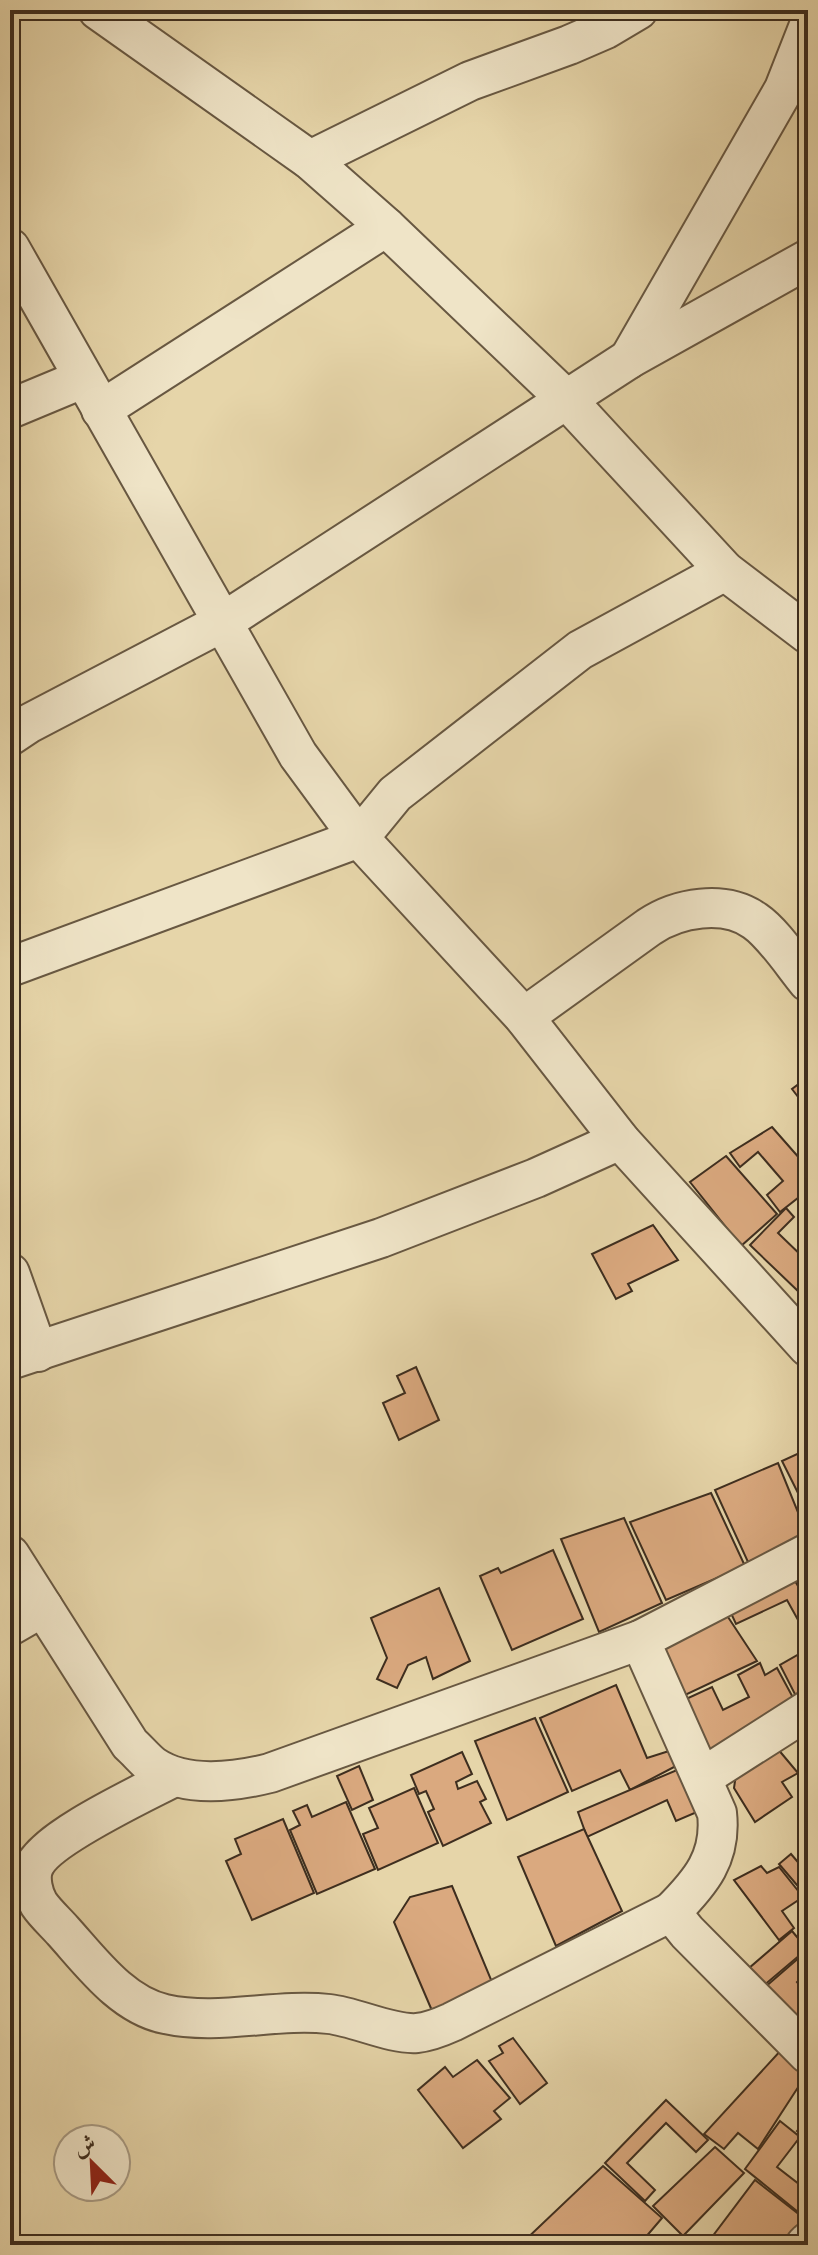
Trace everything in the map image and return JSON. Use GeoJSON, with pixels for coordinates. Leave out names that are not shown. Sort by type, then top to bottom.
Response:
{"type":"FeatureCollection","features":[{"type":"Feature","properties":{"kind":"street"},"geometry":{"type":"LineString","coordinates":[[98,10],[310,160],[386,227],[567,400],[725,571],[808,634]]}},
{"type":"Feature","properties":{"kind":"street"},"geometry":{"type":"LineString","coordinates":[[310,160],[470,81],[569,45],[606,29],[638,10]]}},
{"type":"Feature","properties":{"kind":"street"},"geometry":{"type":"LineString","coordinates":[[629,359],[784,89],[808,28]]}},
{"type":"Feature","properties":{"kind":"street"},"geometry":{"type":"LineString","coordinates":[[10,409],[92,394],[386,227]]}},
{"type":"Feature","properties":{"kind":"street"},"geometry":{"type":"LineString","coordinates":[[10,248],[92,394],[139,470],[298,755],[359,838],[524,1017],[620,1140],[808,1347]]}},
{"type":"Feature","properties":{"kind":"street"},"geometry":{"type":"LineString","coordinates":[[10,736],[223,622],[629,359],[808,259]]}},
{"type":"Feature","properties":{"kind":"street"},"geometry":{"type":"LineString","coordinates":[[10,967],[359,838],[395,794],[580,650],[725,571]]}},
{"type":"Feature","properties":{"kind":"street"},"geometry":{"type":"LineString","coordinates":[[524,1017],[665,916],[683,910],[719,909],[755,920],[808,982]]}},
{"type":"Feature","properties":{"kind":"street"},"geometry":{"type":"LineString","coordinates":[[10,1273],[24,1356],[381,1238],[536,1178],[620,1140]]}},
{"type":"Feature","properties":{"kind":"street"},"geometry":{"type":"LineString","coordinates":[[10,1555],[130,1744],[152,1765],[174,1777],[230,1780],[270,1773],[640,1640],[808,1553]]}},
{"type":"Feature","properties":{"kind":"street"},"geometry":{"type":"LineString","coordinates":[[10,1626],[43,1607]]}},
{"type":"Feature","properties":{"kind":"street"},"geometry":{"type":"LineString","coordinates":[[174,1777],[63,1838],[45,1852],[33,1867],[32,1884],[39,1904],[96,1968],[128,1996],[162,2014],[201,2017],[328,2014],[403,2033],[419,2033],[452,2022],[671,1912],[696,1886],[717,1849],[717,1813],[640,1640]]}},
{"type":"Feature","properties":{"kind":"street"},"geometry":{"type":"LineString","coordinates":[[703,1777],[808,1710]]}},
{"type":"Feature","properties":{"kind":"street"},"geometry":{"type":"LineString","coordinates":[[671,1912],[808,2054]]}},
{"type":"Feature","properties":{"kind":"building"},"geometry":{"type":"Polygon","coordinates":[[[808,1077],[808,1104],[805,1106],[792,1089],[808,1077]]]}},
{"type":"Feature","properties":{"kind":"building"},"geometry":{"type":"Polygon","coordinates":[[[772,1127],[808,1168],[808,1190],[780,1212],[767,1195],[783,1181],[758,1152],[740,1167],[730,1153],[772,1127]]]}},
{"type":"Feature","properties":{"kind":"building"},"geometry":{"type":"Polygon","coordinates":[[[726,1156],[777,1214],[741,1246],[690,1182],[726,1156]]]}},
{"type":"Feature","properties":{"kind":"building"},"geometry":{"type":"Polygon","coordinates":[[[786,1208],[794,1217],[778,1233],[808,1262],[808,1285],[800,1293],[750,1245],[786,1208]]]}},
{"type":"Feature","properties":{"kind":"building"},"geometry":{"type":"Polygon","coordinates":[[[653,1225],[678,1260],[628,1284],[632,1291],[616,1299],[592,1254],[653,1225]]]}},
{"type":"Feature","properties":{"kind":"building"},"geometry":{"type":"Polygon","coordinates":[[[416,1367],[439,1420],[399,1440],[383,1403],[405,1393],[397,1376],[416,1367]]]}},
{"type":"Feature","properties":{"kind":"building"},"geometry":{"type":"Polygon","coordinates":[[[808,1449],[808,1513],[782,1461],[808,1449]]]}},
{"type":"Feature","properties":{"kind":"building"},"geometry":{"type":"Polygon","coordinates":[[[778,1463],[808,1537],[748,1562],[715,1490],[778,1463]]]}},
{"type":"Feature","properties":{"kind":"building"},"geometry":{"type":"Polygon","coordinates":[[[711,1493],[745,1566],[666,1600],[630,1522],[711,1493]]]}},
{"type":"Feature","properties":{"kind":"building"},"geometry":{"type":"Polygon","coordinates":[[[624,1518],[662,1603],[599,1632],[561,1539],[624,1518]]]}},
{"type":"Feature","properties":{"kind":"building"},"geometry":{"type":"Polygon","coordinates":[[[553,1550],[583,1619],[512,1650],[480,1576],[498,1568],[501,1573],[553,1550]]]}},
{"type":"Feature","properties":{"kind":"building"},"geometry":{"type":"Polygon","coordinates":[[[795,1581],[808,1603],[808,1638],[787,1600],[736,1624],[730,1611],[795,1581]]]}},
{"type":"Feature","properties":{"kind":"building"},"geometry":{"type":"Polygon","coordinates":[[[439,1588],[470,1661],[433,1679],[426,1657],[408,1665],[397,1688],[377,1679],[387,1658],[371,1618],[439,1588]]]}},
{"type":"Feature","properties":{"kind":"building"},"geometry":{"type":"Polygon","coordinates":[[[726,1614],[757,1661],[683,1696],[658,1643],[726,1614]]]}},
{"type":"Feature","properties":{"kind":"building"},"geometry":{"type":"Polygon","coordinates":[[[808,1649],[808,1695],[799,1702],[780,1665],[808,1649]]]}},
{"type":"Feature","properties":{"kind":"building"},"geometry":{"type":"Polygon","coordinates":[[[760,1663],[765,1675],[777,1668],[797,1705],[711,1754],[686,1699],[712,1687],[723,1710],[749,1697],[738,1675],[760,1663]]]}},
{"type":"Feature","properties":{"kind":"building"},"geometry":{"type":"Polygon","coordinates":[[[616,1685],[647,1758],[669,1751],[676,1766],[630,1790],[620,1770],[572,1791],[540,1718],[616,1685]]]}},
{"type":"Feature","properties":{"kind":"building"},"geometry":{"type":"Polygon","coordinates":[[[535,1718],[568,1792],[507,1820],[475,1741],[535,1718]]]}},
{"type":"Feature","properties":{"kind":"building"},"geometry":{"type":"Polygon","coordinates":[[[777,1748],[798,1773],[782,1782],[792,1797],[755,1822],[734,1788],[736,1774],[777,1748]]]}},
{"type":"Feature","properties":{"kind":"building"},"geometry":{"type":"Polygon","coordinates":[[[462,1752],[472,1774],[456,1782],[458,1789],[477,1781],[486,1799],[480,1802],[491,1823],[443,1846],[428,1812],[434,1809],[426,1791],[419,1794],[411,1775],[462,1752]]]}},
{"type":"Feature","properties":{"kind":"building"},"geometry":{"type":"Polygon","coordinates":[[[359,1766],[373,1800],[352,1810],[337,1776],[359,1766]]]}},
{"type":"Feature","properties":{"kind":"building"},"geometry":{"type":"Polygon","coordinates":[[[677,1770],[697,1812],[676,1821],[667,1800],[587,1837],[578,1812],[677,1770]]]}},
{"type":"Feature","properties":{"kind":"building"},"geometry":{"type":"Polygon","coordinates":[[[414,1788],[438,1843],[378,1870],[363,1834],[378,1828],[369,1808],[414,1788]]]}},
{"type":"Feature","properties":{"kind":"building"},"geometry":{"type":"Polygon","coordinates":[[[346,1802],[375,1869],[317,1894],[290,1830],[300,1825],[293,1811],[307,1805],[312,1817],[346,1802]]]}},
{"type":"Feature","properties":{"kind":"building"},"geometry":{"type":"Polygon","coordinates":[[[283,1819],[314,1893],[252,1920],[226,1861],[241,1854],[235,1839],[283,1819]]]}},
{"type":"Feature","properties":{"kind":"building"},"geometry":{"type":"Polygon","coordinates":[[[584,1829],[622,1911],[556,1946],[518,1857],[584,1829]]]}},
{"type":"Feature","properties":{"kind":"building"},"geometry":{"type":"Polygon","coordinates":[[[808,1852],[808,1898],[779,1864],[791,1854],[797,1861],[808,1852]]]}},
{"type":"Feature","properties":{"kind":"building"},"geometry":{"type":"Polygon","coordinates":[[[761,1866],[767,1873],[779,1867],[803,1897],[782,1911],[794,1928],[779,1940],[734,1880],[761,1866]]]}},
{"type":"Feature","properties":{"kind":"building"},"geometry":{"type":"Polygon","coordinates":[[[452,1886],[492,1982],[433,2013],[394,1922],[410,1897],[452,1886]]]}},
{"type":"Feature","properties":{"kind":"building"},"geometry":{"type":"Polygon","coordinates":[[[792,1931],[807,1949],[762,1987],[748,1969],[792,1931]]]}},
{"type":"Feature","properties":{"kind":"building"},"geometry":{"type":"Polygon","coordinates":[[[808,1950],[808,1972],[797,1982],[808,1996],[808,2013],[796,2023],[764,1988],[808,1950]]]}},
{"type":"Feature","properties":{"kind":"building"},"geometry":{"type":"Polygon","coordinates":[[[513,2038],[547,2083],[520,2104],[489,2061],[503,2053],[499,2046],[513,2038]]]}},
{"type":"Feature","properties":{"kind":"building"},"geometry":{"type":"Polygon","coordinates":[[[783,2048],[808,2072],[758,2149],[738,2133],[724,2149],[704,2134],[783,2048]]]}},
{"type":"Feature","properties":{"kind":"building"},"geometry":{"type":"Polygon","coordinates":[[[477,2060],[510,2098],[494,2111],[501,2119],[463,2148],[418,2090],[445,2067],[453,2077],[477,2060]]]}},
{"type":"Feature","properties":{"kind":"building"},"geometry":{"type":"Polygon","coordinates":[[[666,2100],[708,2140],[696,2152],[666,2123],[627,2163],[655,2190],[645,2201],[605,2163],[666,2100]]]}},
{"type":"Feature","properties":{"kind":"building"},"geometry":{"type":"Polygon","coordinates":[[[808,2118],[808,2138],[797,2131],[808,2118]]]}},
{"type":"Feature","properties":{"kind":"building"},"geometry":{"type":"Polygon","coordinates":[[[780,2121],[800,2137],[777,2167],[799,2184],[808,2172],[808,2209],[803,2216],[745,2169],[780,2121]]]}},
{"type":"Feature","properties":{"kind":"building"},"geometry":{"type":"Polygon","coordinates":[[[715,2147],[744,2173],[683,2236],[653,2206],[715,2147]]]}},
{"type":"Feature","properties":{"kind":"building"},"geometry":{"type":"Polygon","coordinates":[[[603,2166],[662,2218],[639,2245],[520,2245],[603,2166]]]}},
{"type":"Feature","properties":{"kind":"building"},"geometry":{"type":"Polygon","coordinates":[[[755,2180],[805,2219],[786,2245],[706,2245],[755,2180]]]}}]}
